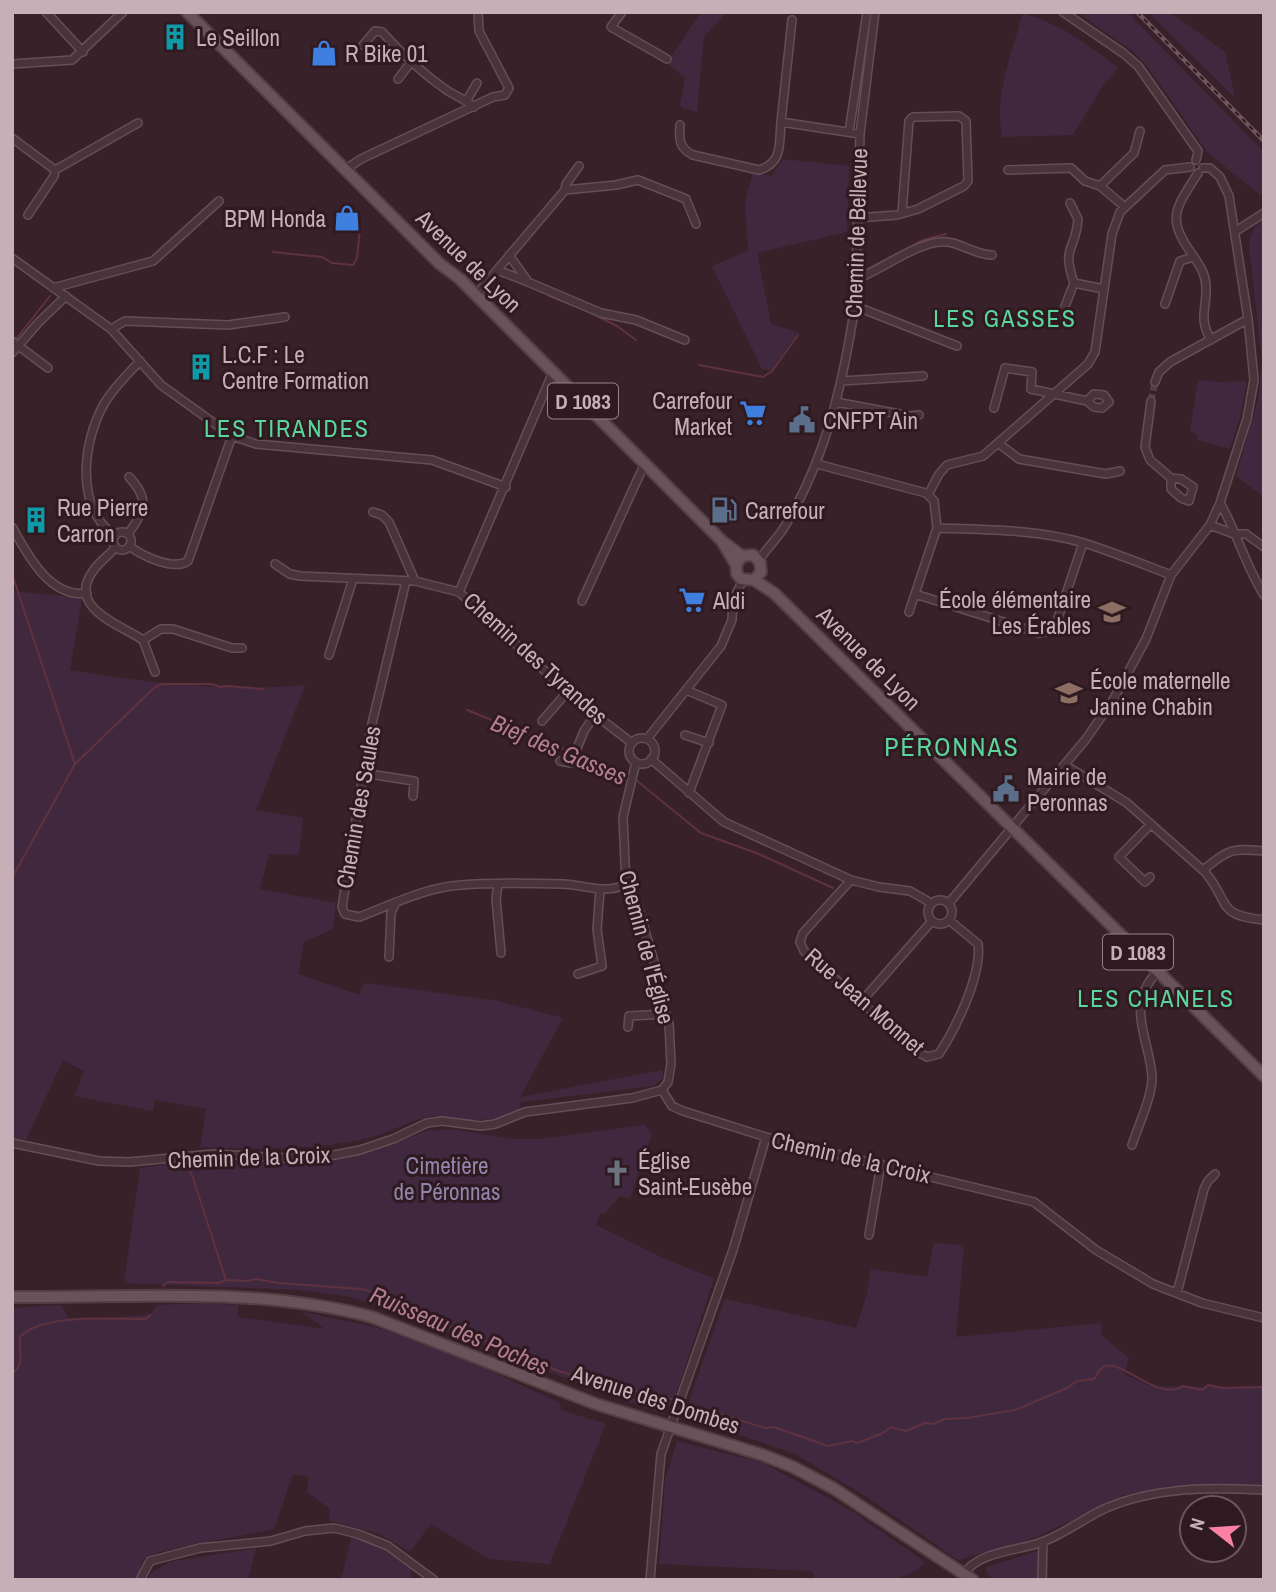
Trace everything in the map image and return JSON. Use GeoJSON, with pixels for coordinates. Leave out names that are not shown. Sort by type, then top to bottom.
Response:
{"type":"FeatureCollection","features":[{"type":"Feature","properties":{"kind":"main road","name":"Avenue de Lyon"},"geometry":{"type":"LineString","coordinates":[[187,12],[440,264],[477,295],[739,561]]}},
{"type":"Feature","properties":{"kind":"main road"},"geometry":{"type":"LineString","coordinates":[[753,555],[759,560],[762,567],[752,578],[737,574],[739,561],[753,555]]}},
{"type":"Feature","properties":{"kind":"main road","name":"Avenue de Lyon"},"geometry":{"type":"LineString","coordinates":[[752,578],[774,593],[1264,1076]]}},
{"type":"Feature","properties":{"kind":"main road","name":"Avenue des Dombes"},"geometry":{"type":"LineString","coordinates":[[12,1297],[264,1298],[338,1308],[395,1324],[596,1404],[764,1455],[793,1467],[833,1488],[969,1577]]}},
{"type":"Feature","properties":{"kind":"street"},"geometry":{"type":"LineString","coordinates":[[46,12],[83,52]]}},
{"type":"Feature","properties":{"kind":"street"},"geometry":{"type":"LineString","coordinates":[[12,64],[72,60],[123,12]]}},
{"type":"Feature","properties":{"kind":"street"},"geometry":{"type":"LineString","coordinates":[[346,169],[360,159],[493,97],[505,95],[509,88],[479,31],[478,12]]}},
{"type":"Feature","properties":{"kind":"street"},"geometry":{"type":"LineString","coordinates":[[622,12],[611,27],[667,59]]}},
{"type":"Feature","properties":{"kind":"street"},"geometry":{"type":"LineString","coordinates":[[849,132],[867,12]]}},
{"type":"Feature","properties":{"kind":"street","name":"Chemin de Bellevue"},"geometry":{"type":"LineString","coordinates":[[759,560],[784,528],[817,464],[841,381],[855,306],[860,134],[875,12]]}},
{"type":"Feature","properties":{"kind":"street"},"geometry":{"type":"LineString","coordinates":[[928,495],[947,465],[983,456],[1088,364],[1095,352],[1112,234],[1120,212],[1165,170],[1190,167],[1196,160],[1198,151],[1138,66],[1123,52],[1063,12]]}},
{"type":"Feature","properties":{"kind":"street"},"geometry":{"type":"LineString","coordinates":[[680,125],[679,141],[684,150],[693,155],[759,170],[769,167],[777,159],[792,20]]}},
{"type":"Feature","properties":{"kind":"street"},"geometry":{"type":"LineString","coordinates":[[363,45],[372,33],[382,32],[411,62],[446,90],[467,100],[474,107]]}},
{"type":"Feature","properties":{"kind":"street"},"geometry":{"type":"LineString","coordinates":[[398,79],[411,62]]}},
{"type":"Feature","properties":{"kind":"street"},"geometry":{"type":"LineString","coordinates":[[467,100],[477,83]]}},
{"type":"Feature","properties":{"kind":"street"},"geometry":{"type":"LineString","coordinates":[[856,218],[902,213],[918,209],[964,186],[968,181],[966,121],[959,116],[913,117],[909,121],[902,213]]}},
{"type":"Feature","properties":{"kind":"street"},"geometry":{"type":"LineString","coordinates":[[781,122],[860,134]]}},
{"type":"Feature","properties":{"kind":"street"},"geometry":{"type":"LineString","coordinates":[[55,170],[138,123]]}},
{"type":"Feature","properties":{"kind":"street"},"geometry":{"type":"LineString","coordinates":[[1100,186],[1135,153],[1140,131]]}},
{"type":"Feature","properties":{"kind":"street"},"geometry":{"type":"LineString","coordinates":[[12,138],[55,170]]}},
{"type":"Feature","properties":{"kind":"street"},"geometry":{"type":"LineString","coordinates":[[1196,160],[1202,163],[1200,170],[1181,200],[1175,224],[1203,271],[1206,287],[1202,317],[1210,340]]}},
{"type":"Feature","properties":{"kind":"street"},"geometry":{"type":"LineString","coordinates":[[477,295],[565,190],[566,184],[579,166]]}},
{"type":"Feature","properties":{"kind":"street"},"geometry":{"type":"LineString","coordinates":[[948,903],[1093,729],[1135,661],[1171,575],[1210,525],[1220,503],[1247,419],[1254,380],[1236,230],[1229,197],[1220,177],[1210,169],[1191,171],[1190,167]]}},
{"type":"Feature","properties":{"kind":"street"},"geometry":{"type":"LineString","coordinates":[[1009,170],[1071,168],[1085,181],[1100,186],[1125,207]]}},
{"type":"Feature","properties":{"kind":"street"},"geometry":{"type":"LineString","coordinates":[[27,215],[54,176],[55,170]]}},
{"type":"Feature","properties":{"kind":"street"},"geometry":{"type":"LineString","coordinates":[[565,190],[644,181],[685,199],[696,224]]}},
{"type":"Feature","properties":{"kind":"street"},"geometry":{"type":"LineString","coordinates":[[53,288],[153,261],[219,201]]}},
{"type":"Feature","properties":{"kind":"street"},"geometry":{"type":"LineString","coordinates":[[1062,314],[1074,283],[1068,255],[1078,219],[1070,203]]}},
{"type":"Feature","properties":{"kind":"street"},"geometry":{"type":"LineString","coordinates":[[1236,230],[1264,213]]}},
{"type":"Feature","properties":{"kind":"street"},"geometry":{"type":"LineString","coordinates":[[855,280],[923,246],[938,242],[952,242],[985,255],[992,255]]}},
{"type":"Feature","properties":{"kind":"street"},"geometry":{"type":"LineString","coordinates":[[509,254],[528,282]]}},
{"type":"Feature","properties":{"kind":"street"},"geometry":{"type":"LineString","coordinates":[[1165,304],[1180,261],[1194,257]]}},
{"type":"Feature","properties":{"kind":"street"},"geometry":{"type":"LineString","coordinates":[[12,258],[111,330],[161,385],[232,436],[256,444],[432,460],[506,487]]}},
{"type":"Feature","properties":{"kind":"street"},"geometry":{"type":"LineString","coordinates":[[497,270],[601,313],[636,320],[685,340]]}},
{"type":"Feature","properties":{"kind":"street"},"geometry":{"type":"LineString","coordinates":[[1074,283],[1104,289]]}},
{"type":"Feature","properties":{"kind":"street"},"geometry":{"type":"LineString","coordinates":[[12,353],[15,343],[66,296]]}},
{"type":"Feature","properties":{"kind":"street"},"geometry":{"type":"LineString","coordinates":[[855,306],[957,346]]}},
{"type":"Feature","properties":{"kind":"street"},"geometry":{"type":"LineString","coordinates":[[111,330],[125,321],[228,324],[285,317]]}},
{"type":"Feature","properties":{"kind":"street"},"geometry":{"type":"LineString","coordinates":[[1154,382],[1159,372],[1170,362],[1248,320]]}},
{"type":"Feature","properties":{"kind":"street"},"geometry":{"type":"LineString","coordinates":[[15,343],[48,368]]}},
{"type":"Feature","properties":{"kind":"street"},"geometry":{"type":"LineString","coordinates":[[115,536],[102,522],[90,498],[85,472],[86,458],[104,403],[140,361]]}},
{"type":"Feature","properties":{"kind":"street"},"geometry":{"type":"LineString","coordinates":[[994,408],[1005,368],[1032,372],[1031,388],[1087,401]]}},
{"type":"Feature","properties":{"kind":"street","name":"Chemin des Tyrandes"},"geometry":{"type":"LineString","coordinates":[[553,372],[459,592],[595,715],[632,743]]}},
{"type":"Feature","properties":{"kind":"street"},"geometry":{"type":"LineString","coordinates":[[841,381],[923,376]]}},
{"type":"Feature","properties":{"kind":"street"},"geometry":{"type":"LineString","coordinates":[[836,401],[910,416],[919,415]]}},
{"type":"Feature","properties":{"kind":"street"},"geometry":{"type":"LineString","coordinates":[[1150,401],[1144,447],[1150,460],[1171,478]]}},
{"type":"Feature","properties":{"kind":"street"},"geometry":{"type":"LineString","coordinates":[[129,546],[172,564],[188,561],[192,556],[232,436]]}},
{"type":"Feature","properties":{"kind":"street"},"geometry":{"type":"LineString","coordinates":[[998,443],[1018,459],[1106,474],[1120,471]]}},
{"type":"Feature","properties":{"kind":"street"},"geometry":{"type":"LineString","coordinates":[[582,601],[645,463]]}},
{"type":"Feature","properties":{"kind":"street"},"geometry":{"type":"LineString","coordinates":[[817,464],[928,495],[934,501],[937,528],[909,612]]}},
{"type":"Feature","properties":{"kind":"street"},"geometry":{"type":"LineString","coordinates":[[128,477],[138,487],[143,502],[140,518],[128,534]]}},
{"type":"Feature","properties":{"kind":"street"},"geometry":{"type":"LineString","coordinates":[[1220,503],[1233,523],[1234,534],[1250,573],[1264,595]]}},
{"type":"Feature","properties":{"kind":"street"},"geometry":{"type":"LineString","coordinates":[[373,512],[382,515],[389,522],[415,581]]}},
{"type":"Feature","properties":{"kind":"street"},"geometry":{"type":"LineString","coordinates":[[1210,525],[1234,534],[1246,534],[1264,547]]}},
{"type":"Feature","properties":{"kind":"street"},"geometry":{"type":"LineString","coordinates":[[12,527],[33,561],[53,585],[72,593],[87,593]]}},
{"type":"Feature","properties":{"kind":"street"},"geometry":{"type":"LineString","coordinates":[[937,528],[1028,532],[1083,543],[1171,575]]}},
{"type":"Feature","properties":{"kind":"street"},"geometry":{"type":"LineString","coordinates":[[128,534],[119,532],[113,542],[121,549],[129,546]]}},
{"type":"Feature","properties":{"kind":"street"},"geometry":{"type":"LineString","coordinates":[[128,534],[131,541],[129,546]]}},
{"type":"Feature","properties":{"kind":"street"},"geometry":{"type":"LineString","coordinates":[[915,594],[1039,633],[1049,631],[1057,621],[1083,543]]}},
{"type":"Feature","properties":{"kind":"street"},"geometry":{"type":"LineString","coordinates":[[116,547],[93,570],[87,593],[91,605],[101,616],[143,640],[155,672]]}},
{"type":"Feature","properties":{"kind":"street"},"geometry":{"type":"LineString","coordinates":[[275,564],[290,574],[300,576],[415,581],[459,592]]}},
{"type":"Feature","properties":{"kind":"street"},"geometry":{"type":"LineString","coordinates":[[647,739],[721,646],[732,620],[733,600],[752,578]]}},
{"type":"Feature","properties":{"kind":"street"},"geometry":{"type":"LineString","coordinates":[[329,655],[354,579]]}},
{"type":"Feature","properties":{"kind":"street","name":"Chemin des Saules"},"geometry":{"type":"LineString","coordinates":[[406,581],[370,732],[342,906],[345,914],[359,917],[445,886],[568,884],[600,890],[617,889],[626,884]]}},
{"type":"Feature","properties":{"kind":"street"},"geometry":{"type":"LineString","coordinates":[[143,640],[161,629],[173,629],[242,649]]}},
{"type":"Feature","properties":{"kind":"street"},"geometry":{"type":"LineString","coordinates":[[686,690],[722,705],[689,793]]}},
{"type":"Feature","properties":{"kind":"street"},"geometry":{"type":"LineString","coordinates":[[542,721],[568,691]]}},
{"type":"Feature","properties":{"kind":"street"},"geometry":{"type":"LineString","coordinates":[[560,761],[571,763],[584,731],[595,715]]}},
{"type":"Feature","properties":{"kind":"street"},"geometry":{"type":"LineString","coordinates":[[685,735],[709,743]]}},
{"type":"Feature","properties":{"kind":"street"},"geometry":{"type":"LineString","coordinates":[[639,738],[647,739],[654,748],[651,759],[644,763],[636,762],[629,754],[632,743],[639,738]]}},
{"type":"Feature","properties":{"kind":"street"},"geometry":{"type":"LineString","coordinates":[[651,759],[724,822],[850,880],[910,891],[931,903],[940,900],[948,903],[952,909],[949,920],[943,924],[932,921]]}},
{"type":"Feature","properties":{"kind":"street","name":"Chemin de l'Église"},"geometry":{"type":"LineString","coordinates":[[636,762],[623,817],[626,884],[638,907],[655,965],[671,1041],[668,1082],[662,1090]]}},
{"type":"Feature","properties":{"kind":"street"},"geometry":{"type":"LineString","coordinates":[[1065,765],[1127,803],[1203,870],[1233,914],[1264,920]]}},
{"type":"Feature","properties":{"kind":"street"},"geometry":{"type":"LineString","coordinates":[[363,773],[414,781],[413,796]]}},
{"type":"Feature","properties":{"kind":"street"},"geometry":{"type":"LineString","coordinates":[[1150,877],[1145,882],[1119,857],[1151,824]]}},
{"type":"Feature","properties":{"kind":"street"},"geometry":{"type":"LineString","coordinates":[[1203,870],[1236,848],[1264,851]]}},
{"type":"Feature","properties":{"kind":"street","name":"Rue Jean Monnet"},"geometry":{"type":"LineString","coordinates":[[850,880],[803,933],[800,942],[804,951],[916,1051],[927,1057],[939,1054],[957,1026],[980,958],[978,944],[949,920]]}},
{"type":"Feature","properties":{"kind":"street"},"geometry":{"type":"LineString","coordinates":[[498,884],[496,899],[501,953]]}},
{"type":"Feature","properties":{"kind":"street"},"geometry":{"type":"LineString","coordinates":[[578,974],[602,966],[597,929],[600,890]]}},
{"type":"Feature","properties":{"kind":"street"},"geometry":{"type":"LineString","coordinates":[[931,903],[928,912],[932,921]]}},
{"type":"Feature","properties":{"kind":"street"},"geometry":{"type":"LineString","coordinates":[[389,957],[391,913],[395,904]]}},
{"type":"Feature","properties":{"kind":"street"},"geometry":{"type":"LineString","coordinates":[[862,1002],[932,921]]}},
{"type":"Feature","properties":{"kind":"street"},"geometry":{"type":"LineString","coordinates":[[1132,1145],[1151,1087],[1152,1076],[1140,1025],[1146,984],[1157,972]]}},
{"type":"Feature","properties":{"kind":"street"},"geometry":{"type":"LineString","coordinates":[[628,1027],[629,1016],[666,1014]]}},
{"type":"Feature","properties":{"kind":"street","name":"Chemin de la Croix"},"geometry":{"type":"LineString","coordinates":[[12,1143],[99,1161],[129,1162],[213,1154],[287,1158],[329,1156],[360,1150],[427,1123],[442,1121],[481,1126],[495,1124],[525,1112],[632,1098],[662,1090],[671,1106],[766,1137],[1034,1202],[1096,1250],[1153,1284],[1202,1303],[1264,1318]]}},
{"type":"Feature","properties":{"kind":"street"},"geometry":{"type":"LineString","coordinates":[[650,1580],[661,1454],[733,1250],[766,1137]]}},
{"type":"Feature","properties":{"kind":"street"},"geometry":{"type":"LineString","coordinates":[[869,1235],[881,1164]]}},
{"type":"Feature","properties":{"kind":"street"},"geometry":{"type":"LineString","coordinates":[[1177,1293],[1205,1189],[1215,1174]]}},
{"type":"Feature","properties":{"kind":"street"},"geometry":{"type":"LineString","coordinates":[[969,1577],[969,1567],[985,1558],[1043,1542],[1125,1500],[1213,1487],[1264,1490]]}},
{"type":"Feature","properties":{"kind":"street"},"geometry":{"type":"LineString","coordinates":[[140,1580],[150,1561],[200,1548],[271,1541],[306,1531],[334,1528],[388,1546],[434,1580]]}},
{"type":"Feature","properties":{"kind":"street"},"geometry":{"type":"LineString","coordinates":[[1042,1580],[1043,1542]]}},
{"type":"Feature","properties":{"kind":"green space"},"geometry":{"type":"Polygon","coordinates":[[[701,12],[727,12],[704,37],[697,112],[682,108],[680,104],[685,78],[667,63],[701,12]]]}},
{"type":"Feature","properties":{"kind":"green space"},"geometry":{"type":"Polygon","coordinates":[[[1077,12],[1127,12],[1264,152],[1264,198],[1208,153],[1148,67],[1135,53],[1077,12]]]}},
{"type":"Feature","properties":{"kind":"green space"},"geometry":{"type":"Polygon","coordinates":[[[1148,12],[1170,12],[1225,52],[1235,98],[1148,12]]]}},
{"type":"Feature","properties":{"kind":"green space"},"geometry":{"type":"Polygon","coordinates":[[[1023,13],[1074,36],[1118,68],[1102,87],[1073,135],[1002,137],[1002,90],[1023,13]]]}},
{"type":"Feature","properties":{"kind":"green space"},"geometry":{"type":"Polygon","coordinates":[[[783,159],[849,166],[847,232],[757,253],[771,324],[798,332],[771,370],[762,369],[712,266],[748,251],[745,202],[753,172],[772,176],[783,159]]]}},
{"type":"Feature","properties":{"kind":"green space"},"geometry":{"type":"Polygon","coordinates":[[[1264,218],[1264,497],[1236,476],[1258,400],[1262,362],[1249,244],[1253,230],[1264,218]]]}},
{"type":"Feature","properties":{"kind":"green space"},"geometry":{"type":"Polygon","coordinates":[[[1198,380],[1247,381],[1230,449],[1197,440],[1197,434],[1190,431],[1198,380]]]}},
{"type":"Feature","properties":{"kind":"green space"},"geometry":{"type":"Polygon","coordinates":[[[12,591],[82,598],[70,670],[128,679],[216,687],[305,685],[256,810],[303,818],[299,855],[269,854],[260,889],[336,903],[333,929],[304,942],[298,974],[359,995],[364,983],[493,1000],[563,1018],[520,1097],[662,1070],[663,1078],[654,1086],[521,1102],[519,1110],[490,1119],[429,1117],[376,1136],[348,1142],[284,1148],[221,1148],[200,1147],[206,1109],[155,1100],[153,1111],[74,1096],[84,1071],[63,1060],[26,1140],[12,1138],[12,591]]]}},
{"type":"Feature","properties":{"kind":"green space","name":"Cimetière de Péronnas"},"geometry":{"type":"Polygon","coordinates":[[[644,1125],[652,1133],[630,1199],[620,1196],[604,1214],[600,1213],[596,1225],[667,1260],[714,1278],[676,1395],[663,1414],[577,1383],[404,1313],[346,1296],[300,1290],[124,1283],[140,1168],[187,1161],[293,1162],[348,1156],[376,1150],[426,1131],[451,1129],[513,1139],[539,1139],[644,1125]]]}},
{"type":"Feature","properties":{"kind":"green space"},"geometry":{"type":"Polygon","coordinates":[[[934,1243],[964,1245],[956,1337],[1101,1323],[1101,1335],[1129,1358],[1124,1374],[1150,1386],[1264,1388],[1264,1489],[1171,1486],[1126,1495],[1034,1538],[958,1560],[864,1495],[795,1454],[686,1416],[725,1299],[856,1328],[867,1294],[871,1269],[927,1277],[934,1243]]]}},
{"type":"Feature","properties":{"kind":"green space"},"geometry":{"type":"Polygon","coordinates":[[[61,1305],[70,1320],[150,1315],[157,1305],[238,1305],[238,1317],[325,1329],[302,1312],[375,1327],[450,1352],[560,1403],[561,1410],[606,1424],[550,1564],[489,1559],[431,1524],[410,1552],[380,1534],[330,1521],[329,1508],[307,1492],[309,1477],[293,1474],[274,1529],[159,1552],[143,1559],[137,1580],[12,1580],[12,1308],[61,1305]]]}},
{"type":"Feature","properties":{"kind":"green space"},"geometry":{"type":"Polygon","coordinates":[[[677,1441],[763,1463],[852,1511],[925,1562],[915,1571],[903,1576],[874,1581],[815,1580],[812,1571],[659,1564],[665,1480],[677,1441]]]}},
{"type":"Feature","properties":{"kind":"green space"},"geometry":{"type":"Polygon","coordinates":[[[352,1534],[387,1550],[412,1568],[410,1580],[341,1580],[352,1534]]]}},
{"type":"Feature","properties":{"kind":"green space"},"geometry":{"type":"Polygon","coordinates":[[[256,1548],[248,1580],[149,1580],[150,1574],[169,1562],[256,1548]]]}},
{"type":"Feature","properties":{"kind":"green space"},"geometry":{"type":"Polygon","coordinates":[[[1038,1551],[1039,1580],[994,1580],[988,1575],[986,1567],[1038,1551]]]}},
{"type":"Feature","properties":{"kind":"waterway"},"geometry":{"type":"LineString","coordinates":[[273,252],[322,257],[332,263],[353,265],[357,258],[360,229]]}},
{"type":"Feature","properties":{"kind":"waterway"},"geometry":{"type":"LineString","coordinates":[[864,271],[923,240],[946,234]]}},
{"type":"Feature","properties":{"kind":"waterway"},"geometry":{"type":"LineString","coordinates":[[16,339],[50,296]]}},
{"type":"Feature","properties":{"kind":"waterway"},"geometry":{"type":"LineString","coordinates":[[549,296],[575,306]]}},
{"type":"Feature","properties":{"kind":"waterway"},"geometry":{"type":"LineString","coordinates":[[589,312],[617,326],[636,340]]}},
{"type":"Feature","properties":{"kind":"waterway"},"geometry":{"type":"LineString","coordinates":[[699,365],[763,377],[772,371],[798,335]]}},
{"type":"Feature","properties":{"kind":"waterway"},"geometry":{"type":"LineString","coordinates":[[12,574],[75,764],[12,878]]}},
{"type":"Feature","properties":{"kind":"waterway","name":"Bief des Gasses"},"geometry":{"type":"LineString","coordinates":[[75,764],[155,687],[162,684],[211,684],[264,689]]}},
{"type":"Feature","properties":{"kind":"waterway","name":"Bief des Gasses"},"geometry":{"type":"LineString","coordinates":[[467,710],[573,753]]}},
{"type":"Feature","properties":{"kind":"waterway","name":"Bief des Gasses"},"geometry":{"type":"LineString","coordinates":[[578,755],[628,776]]}},
{"type":"Feature","properties":{"kind":"waterway","name":"Bief des Gasses"},"geometry":{"type":"LineString","coordinates":[[636,780],[701,833],[759,854],[833,888]]}},
{"type":"Feature","properties":{"kind":"waterway"},"geometry":{"type":"LineString","coordinates":[[185,1163],[192,1175],[226,1280]]}},
{"type":"Feature","properties":{"kind":"waterway","name":"Ruisseau des Poches"},"geometry":{"type":"LineString","coordinates":[[163,1286],[168,1282],[218,1283],[226,1280],[256,1279],[361,1289],[382,1294],[432,1319],[559,1371],[601,1384],[609,1383],[672,1399]]}},
{"type":"Feature","properties":{"kind":"waterway","name":"Ruisseau des Poches"},"geometry":{"type":"LineString","coordinates":[[12,1374],[19,1366],[20,1337],[30,1329],[61,1321],[98,1318],[146,1319],[150,1315]]}},
{"type":"Feature","properties":{"kind":"waterway","name":"Ruisseau des Poches"},"geometry":{"type":"LineString","coordinates":[[688,1404],[765,1428],[774,1427],[828,1446],[852,1441],[857,1443],[891,1427],[906,1431],[945,1419],[1015,1410],[1067,1388],[1077,1381],[1094,1379],[1105,1366],[1121,1369],[1163,1389],[1183,1386],[1202,1390],[1208,1385],[1222,1388],[1264,1387]]}},
{"type":"Feature","properties":{"kind":"tunnel"},"geometry":{"type":"LineString","coordinates":[[1151,401],[1155,382]]}},
{"type":"Feature","properties":{"kind":"railway"},"geometry":{"type":"LineString","coordinates":[[1137,12],[1264,141]]}},
{"type":"Feature","properties":{"kind":"place","name":"Le Seillon"},"geometry":{"type":"Point","coordinates":[175,37]}},
{"type":"Feature","properties":{"kind":"place","name":"R Bike 01"},"geometry":{"type":"Point","coordinates":[324,53]}},
{"type":"Feature","properties":{"kind":"place","name":"BPM Honda"},"geometry":{"type":"Point","coordinates":[347,218]}},
{"type":"Feature","properties":{"kind":"place","name":"L.C.F : Le Centre Formation"},"geometry":{"type":"Point","coordinates":[201,367]}},
{"type":"Feature","properties":{"kind":"place","name":"Carrefour Market"},"geometry":{"type":"Point","coordinates":[753,413]}},
{"type":"Feature","properties":{"kind":"place","name":"CNFPT Ain"},"geometry":{"type":"Point","coordinates":[802,420]}},
{"type":"Feature","properties":{"kind":"place","name":"Carrefour"},"geometry":{"type":"Point","coordinates":[724,510]}},
{"type":"Feature","properties":{"kind":"place","name":"Rue Pierre Carron"},"geometry":{"type":"Point","coordinates":[36,520]}},
{"type":"Feature","properties":{"kind":"place","name":"Aldi"},"geometry":{"type":"Point","coordinates":[692,600]}},
{"type":"Feature","properties":{"kind":"place","name":"École élémentaire Les Érables"},"geometry":{"type":"Point","coordinates":[1112,612]}},
{"type":"Feature","properties":{"kind":"place","name":"École maternelle Janine Chabin"},"geometry":{"type":"Point","coordinates":[1069,693]}},
{"type":"Feature","properties":{"kind":"place","name":"Mairie de Peronnas"},"geometry":{"type":"Point","coordinates":[1006,789]}},
{"type":"Feature","properties":{"kind":"place","name":"Église Saint-Eusèbe"},"geometry":{"type":"Point","coordinates":[617,1173]}},
{"type":"Feature","properties":{"kind":"district","name":"LES GASSES"},"geometry":{"type":"Point","coordinates":[1005,318]}},
{"type":"Feature","properties":{"kind":"district","name":"LES TIRANDES"},"geometry":{"type":"Point","coordinates":[287,428]}},
{"type":"Feature","properties":{"kind":"district","name":"PÉRONNAS"},"geometry":{"type":"Point","coordinates":[952,746]}},
{"type":"Feature","properties":{"kind":"district","name":"LES CHANELS"},"geometry":{"type":"Point","coordinates":[1156,998]}}]}
